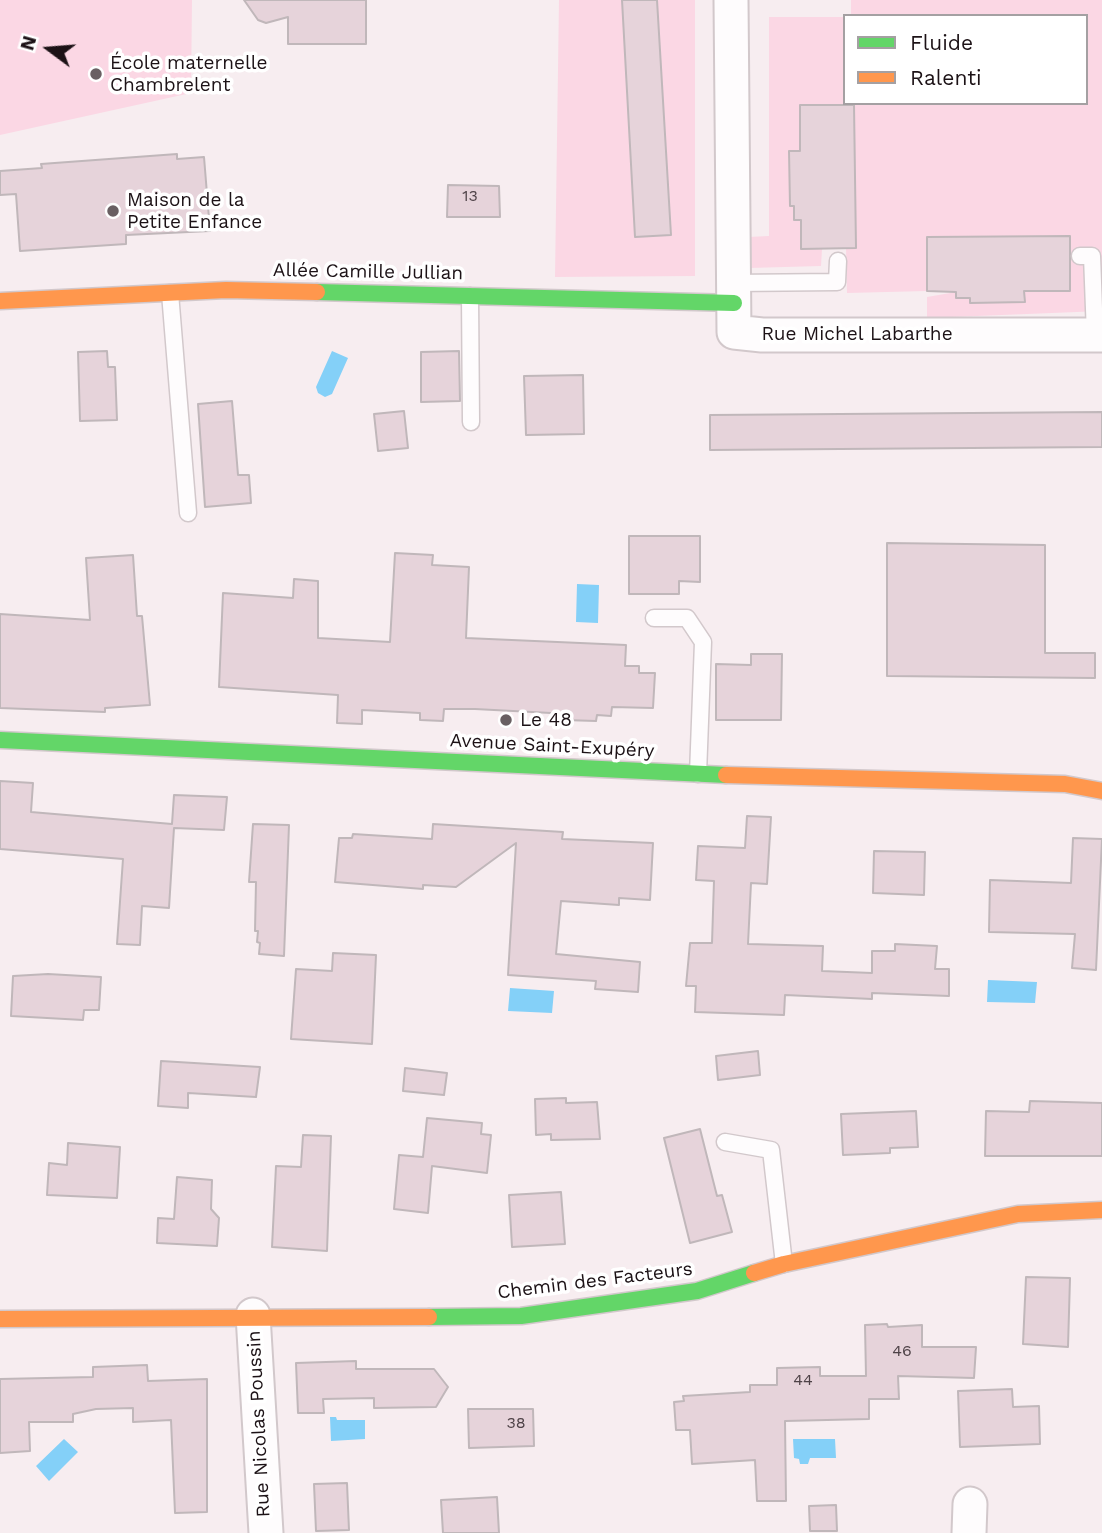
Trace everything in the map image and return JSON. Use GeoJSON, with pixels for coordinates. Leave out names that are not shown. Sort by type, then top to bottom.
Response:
{"type":"FeatureCollection","features":[{"type":"Feature","properties":{"kind":"street","name":"Rue Michel Labarthe"},"geometry":{"type":"LineString","coordinates":[[731,0],[734,332],[762,335],[1099,335]]}},
{"type":"Feature","properties":{"kind":"street","name":"Allée Camille Jullian"},"geometry":{"type":"LineString","coordinates":[[0,301],[226,290],[470,296],[733,293]]}},
{"type":"Feature","properties":{"kind":"street","name":"Avenue Saint-Exupéry"},"geometry":{"type":"LineString","coordinates":[[0,740],[698,774],[1065,784],[1102,791]]}},
{"type":"Feature","properties":{"kind":"street","name":"Chemin des Facteurs"},"geometry":{"type":"LineString","coordinates":[[0,1319],[253,1315],[521,1316],[697,1291],[783,1264],[1018,1213],[1102,1210]]}},
{"type":"Feature","properties":{"kind":"street","name":"Rue Nicolas Poussin"},"geometry":{"type":"LineString","coordinates":[[253,1315],[266,1533]]}},
{"type":"Feature","properties":{"kind":"lane"},"geometry":{"type":"LineString","coordinates":[[1080,256],[1092,256],[1099,335]]}},
{"type":"Feature","properties":{"kind":"lane"},"geometry":{"type":"LineString","coordinates":[[733,293],[837,282],[838,261]]}},
{"type":"Feature","properties":{"kind":"lane"},"geometry":{"type":"LineString","coordinates":[[170,293],[188,513]]}},
{"type":"Feature","properties":{"kind":"lane"},"geometry":{"type":"LineString","coordinates":[[470,296],[471,422]]}},
{"type":"Feature","properties":{"kind":"lane"},"geometry":{"type":"LineString","coordinates":[[654,618],[687,618],[703,642],[698,774]]}},
{"type":"Feature","properties":{"kind":"lane"},"geometry":{"type":"LineString","coordinates":[[725,1142],[771,1150],[783,1264]]}},
{"type":"Feature","properties":{"kind":"shaded area"},"geometry":{"type":"Polygon","coordinates":[[[0,0],[192,0],[191,93],[0,135],[0,0]]]}},
{"type":"Feature","properties":{"kind":"shaded area"},"geometry":{"type":"Polygon","coordinates":[[[559,0],[695,0],[695,276],[555,277],[559,0]]]}},
{"type":"Feature","properties":{"kind":"shaded area"},"geometry":{"type":"Polygon","coordinates":[[[851,0],[1102,0],[1102,311],[927,318],[927,297],[956,292],[956,298],[970,298],[970,303],[1025,301],[1024,291],[1070,291],[1069,236],[927,237],[927,291],[847,293],[846,248],[856,247],[854,105],[1088,105],[1088,14],[851,14],[851,0]]]}},
{"type":"Feature","properties":{"kind":"shaded area"},"geometry":{"type":"Polygon","coordinates":[[[769,17],[843,17],[843,105],[800,105],[800,151],[789,151],[794,206],[801,220],[801,248],[822,249],[821,266],[749,268],[748,237],[769,236],[769,17]]]}},
{"type":"Feature","properties":{"kind":"water"},"geometry":{"type":"Polygon","coordinates":[[[332,351],[348,358],[332,394],[325,397],[318,393],[316,387],[332,351]]]}},
{"type":"Feature","properties":{"kind":"water"},"geometry":{"type":"Polygon","coordinates":[[[577,584],[599,585],[598,623],[576,622],[577,584]]]}},
{"type":"Feature","properties":{"kind":"water"},"geometry":{"type":"Polygon","coordinates":[[[988,980],[1037,982],[1035,1003],[987,1002],[988,980]]]}},
{"type":"Feature","properties":{"kind":"water"},"geometry":{"type":"Polygon","coordinates":[[[510,988],[554,991],[552,1013],[508,1011],[510,988]]]}},
{"type":"Feature","properties":{"kind":"water"},"geometry":{"type":"Polygon","coordinates":[[[330,1417],[336,1417],[337,1420],[365,1420],[365,1439],[331,1441],[330,1417]]]}},
{"type":"Feature","properties":{"kind":"water"},"geometry":{"type":"Polygon","coordinates":[[[64,1439],[78,1452],[49,1481],[36,1466],[64,1439]]]}},
{"type":"Feature","properties":{"kind":"water"},"geometry":{"type":"Polygon","coordinates":[[[793,1439],[835,1439],[836,1458],[810,1458],[808,1464],[800,1464],[799,1459],[794,1458],[793,1439]]]}},
{"type":"Feature","properties":{"kind":"building"},"geometry":{"type":"Polygon","coordinates":[[[244,0],[366,0],[366,44],[288,44],[288,17],[266,23],[258,20],[244,0]]]}},
{"type":"Feature","properties":{"kind":"building"},"geometry":{"type":"Polygon","coordinates":[[[622,0],[657,0],[671,235],[635,237],[622,0]]]}},
{"type":"Feature","properties":{"kind":"building"},"geometry":{"type":"Polygon","coordinates":[[[800,105],[854,105],[856,248],[801,249],[801,220],[794,220],[794,206],[790,206],[789,151],[800,151],[800,105]]]}},
{"type":"Feature","properties":{"kind":"building","name":"Maison de la Petite Enfance"},"geometry":{"type":"Polygon","coordinates":[[[177,154],[177,159],[204,157],[210,231],[126,235],[126,244],[20,251],[16,194],[0,195],[0,171],[42,168],[41,164],[177,154]]]}},
{"type":"Feature","properties":{"kind":"building"},"geometry":{"type":"Polygon","coordinates":[[[448,185],[499,186],[500,217],[447,217],[448,185]]]}},
{"type":"Feature","properties":{"kind":"building"},"geometry":{"type":"Polygon","coordinates":[[[1070,236],[1070,291],[1024,291],[1025,302],[970,303],[970,298],[956,298],[956,292],[927,291],[927,237],[1070,236]]]}},
{"type":"Feature","properties":{"kind":"building"},"geometry":{"type":"Polygon","coordinates":[[[107,351],[108,367],[115,367],[117,420],[80,421],[78,352],[107,351]]]}},
{"type":"Feature","properties":{"kind":"building"},"geometry":{"type":"Polygon","coordinates":[[[459,351],[460,401],[421,402],[421,352],[459,351]]]}},
{"type":"Feature","properties":{"kind":"building"},"geometry":{"type":"Polygon","coordinates":[[[583,375],[584,434],[526,435],[524,376],[583,375]]]}},
{"type":"Feature","properties":{"kind":"building"},"geometry":{"type":"Polygon","coordinates":[[[232,401],[238,475],[249,475],[251,503],[205,507],[198,404],[232,401]]]}},
{"type":"Feature","properties":{"kind":"building"},"geometry":{"type":"Polygon","coordinates":[[[404,411],[408,448],[378,451],[374,414],[404,411]]]}},
{"type":"Feature","properties":{"kind":"building"},"geometry":{"type":"Polygon","coordinates":[[[1102,412],[1102,447],[710,450],[710,415],[1102,412]]]}},
{"type":"Feature","properties":{"kind":"building"},"geometry":{"type":"Polygon","coordinates":[[[629,536],[700,536],[700,582],[679,581],[679,594],[629,594],[629,536]]]}},
{"type":"Feature","properties":{"kind":"building"},"geometry":{"type":"Polygon","coordinates":[[[887,543],[1045,545],[1045,653],[1095,653],[1095,678],[887,676],[887,543]]]}},
{"type":"Feature","properties":{"kind":"building"},"geometry":{"type":"Polygon","coordinates":[[[395,553],[433,555],[432,565],[469,567],[466,638],[626,645],[625,666],[639,666],[639,673],[655,673],[653,708],[612,707],[611,716],[597,715],[596,721],[564,720],[564,715],[551,713],[475,709],[444,709],[443,721],[420,720],[420,713],[362,710],[362,724],[337,723],[338,695],[219,687],[223,593],[293,598],[294,579],[318,581],[318,638],[390,642],[395,553]]]}},
{"type":"Feature","properties":{"kind":"building"},"geometry":{"type":"Polygon","coordinates":[[[133,555],[137,616],[142,616],[150,705],[105,708],[105,712],[0,708],[0,614],[90,620],[86,558],[133,555]]]}},
{"type":"Feature","properties":{"kind":"building"},"geometry":{"type":"Polygon","coordinates":[[[751,654],[782,654],[781,720],[716,720],[716,664],[751,665],[751,654]]]}},
{"type":"Feature","properties":{"kind":"building"},"geometry":{"type":"Polygon","coordinates":[[[0,781],[33,783],[31,812],[172,824],[174,795],[227,797],[224,830],[174,828],[169,908],[142,906],[140,945],[117,944],[123,859],[0,849],[0,781]]]}},
{"type":"Feature","properties":{"kind":"building"},"geometry":{"type":"Polygon","coordinates":[[[747,816],[771,817],[767,884],[751,883],[748,944],[823,946],[822,971],[872,973],[872,951],[895,951],[895,944],[937,946],[935,969],[949,969],[949,996],[872,993],[872,999],[785,995],[784,1015],[695,1012],[696,986],[686,986],[690,943],[712,943],[714,881],[696,880],[698,846],[745,848],[747,816]]]}},
{"type":"Feature","properties":{"kind":"building"},"geometry":{"type":"Polygon","coordinates":[[[253,824],[289,825],[284,956],[259,954],[258,931],[255,931],[256,882],[249,882],[253,824]]]}},
{"type":"Feature","properties":{"kind":"building"},"geometry":{"type":"Polygon","coordinates":[[[433,824],[563,832],[562,839],[653,843],[650,900],[619,898],[619,905],[561,901],[556,954],[640,962],[638,992],[595,989],[596,981],[508,975],[516,843],[456,887],[423,885],[423,889],[335,882],[339,838],[352,838],[353,834],[432,839],[433,824]]]}},
{"type":"Feature","properties":{"kind":"building"},"geometry":{"type":"Polygon","coordinates":[[[1073,838],[1102,839],[1096,970],[1072,968],[1075,934],[989,932],[990,880],[1071,883],[1073,838]]]}},
{"type":"Feature","properties":{"kind":"building"},"geometry":{"type":"Polygon","coordinates":[[[874,851],[925,852],[924,895],[873,893],[874,851]]]}},
{"type":"Feature","properties":{"kind":"building"},"geometry":{"type":"Polygon","coordinates":[[[333,953],[376,955],[372,1044],[291,1039],[296,969],[332,971],[333,953]]]}},
{"type":"Feature","properties":{"kind":"building"},"geometry":{"type":"Polygon","coordinates":[[[48,974],[101,977],[99,1010],[84,1010],[83,1020],[11,1016],[13,976],[48,974]]]}},
{"type":"Feature","properties":{"kind":"building"},"geometry":{"type":"Polygon","coordinates":[[[758,1051],[760,1075],[718,1080],[716,1056],[758,1051]]]}},
{"type":"Feature","properties":{"kind":"building"},"geometry":{"type":"Polygon","coordinates":[[[161,1061],[260,1067],[256,1097],[188,1093],[188,1108],[158,1106],[161,1061]]]}},
{"type":"Feature","properties":{"kind":"building"},"geometry":{"type":"Polygon","coordinates":[[[405,1068],[447,1073],[444,1095],[403,1091],[405,1068]]]}},
{"type":"Feature","properties":{"kind":"building"},"geometry":{"type":"Polygon","coordinates":[[[566,1098],[566,1103],[597,1102],[600,1139],[551,1140],[551,1134],[536,1135],[535,1099],[566,1098]]]}},
{"type":"Feature","properties":{"kind":"building"},"geometry":{"type":"Polygon","coordinates":[[[1030,1101],[1102,1103],[1102,1156],[985,1156],[986,1111],[1029,1112],[1030,1101]]]}},
{"type":"Feature","properties":{"kind":"building"},"geometry":{"type":"Polygon","coordinates":[[[916,1111],[918,1147],[890,1148],[890,1153],[843,1155],[841,1114],[916,1111]]]}},
{"type":"Feature","properties":{"kind":"building"},"geometry":{"type":"Polygon","coordinates":[[[427,1118],[482,1123],[481,1134],[491,1135],[487,1173],[432,1166],[428,1213],[394,1209],[399,1155],[423,1157],[427,1118]]]}},
{"type":"Feature","properties":{"kind":"building"},"geometry":{"type":"Polygon","coordinates":[[[700,1129],[717,1196],[722,1195],[732,1232],[690,1243],[664,1138],[700,1129]]]}},
{"type":"Feature","properties":{"kind":"building"},"geometry":{"type":"Polygon","coordinates":[[[303,1135],[331,1136],[327,1251],[272,1247],[276,1166],[301,1167],[303,1135]]]}},
{"type":"Feature","properties":{"kind":"building"},"geometry":{"type":"Polygon","coordinates":[[[68,1143],[120,1147],[117,1198],[47,1195],[49,1163],[67,1165],[68,1143]]]}},
{"type":"Feature","properties":{"kind":"building"},"geometry":{"type":"Polygon","coordinates":[[[177,1177],[212,1180],[211,1209],[219,1218],[217,1246],[157,1243],[158,1218],[174,1219],[177,1177]]]}},
{"type":"Feature","properties":{"kind":"building"},"geometry":{"type":"Polygon","coordinates":[[[561,1192],[565,1244],[512,1247],[509,1195],[561,1192]]]}},
{"type":"Feature","properties":{"kind":"building"},"geometry":{"type":"Polygon","coordinates":[[[1026,1277],[1070,1278],[1068,1347],[1023,1344],[1026,1277]]]}},
{"type":"Feature","properties":{"kind":"building"},"geometry":{"type":"Polygon","coordinates":[[[887,1324],[888,1327],[922,1325],[922,1347],[976,1347],[974,1378],[898,1376],[899,1399],[869,1399],[869,1419],[785,1421],[786,1501],[757,1501],[755,1460],[692,1464],[690,1430],[676,1430],[674,1402],[684,1401],[683,1396],[750,1392],[750,1385],[777,1385],[777,1368],[820,1367],[820,1376],[866,1376],[865,1325],[887,1324]]]}},
{"type":"Feature","properties":{"kind":"building"},"geometry":{"type":"Polygon","coordinates":[[[356,1361],[356,1369],[434,1369],[448,1387],[436,1407],[374,1408],[374,1398],[323,1399],[324,1413],[298,1413],[296,1363],[356,1361]]]}},
{"type":"Feature","properties":{"kind":"building"},"geometry":{"type":"Polygon","coordinates":[[[147,1365],[148,1381],[207,1379],[207,1512],[175,1513],[171,1420],[133,1422],[133,1408],[96,1409],[73,1414],[73,1422],[29,1422],[30,1451],[0,1453],[0,1379],[93,1377],[93,1367],[147,1365]]]}},
{"type":"Feature","properties":{"kind":"building"},"geometry":{"type":"Polygon","coordinates":[[[1012,1389],[1013,1407],[1039,1406],[1040,1444],[960,1447],[958,1391],[1012,1389]]]}},
{"type":"Feature","properties":{"kind":"building"},"geometry":{"type":"Polygon","coordinates":[[[468,1409],[533,1409],[534,1446],[469,1448],[468,1409]]]}},
{"type":"Feature","properties":{"kind":"building"},"geometry":{"type":"Polygon","coordinates":[[[347,1483],[349,1530],[316,1531],[314,1484],[347,1483]]]}},
{"type":"Feature","properties":{"kind":"building"},"geometry":{"type":"Polygon","coordinates":[[[497,1497],[499,1533],[443,1533],[441,1500],[497,1497]]]}},
{"type":"Feature","properties":{"kind":"building"},"geometry":{"type":"Polygon","coordinates":[[[836,1505],[837,1531],[810,1531],[809,1506],[836,1505]]]}},
{"type":"Feature","properties":{"kind":"traffic: fast"},"geometry":{"type":"LineString","coordinates":[[317,292],[734,303]]}},
{"type":"Feature","properties":{"kind":"traffic: fast"},"geometry":{"type":"LineString","coordinates":[[0,740],[726,775]]}},
{"type":"Feature","properties":{"kind":"traffic: fast"},"geometry":{"type":"LineString","coordinates":[[429,1317],[521,1316],[697,1291],[754,1273]]}},
{"type":"Feature","properties":{"kind":"traffic: slow"},"geometry":{"type":"LineString","coordinates":[[0,301],[226,290],[317,292]]}},
{"type":"Feature","properties":{"kind":"traffic: slow"},"geometry":{"type":"LineString","coordinates":[[726,775],[1065,784],[1102,791]]}},
{"type":"Feature","properties":{"kind":"traffic: slow"},"geometry":{"type":"LineString","coordinates":[[754,1273],[784,1264],[1018,1214],[1102,1210]]}},
{"type":"Feature","properties":{"kind":"traffic: slow"},"geometry":{"type":"LineString","coordinates":[[0,1319],[429,1317]]}},
{"type":"Feature","properties":{"kind":"place","name":"École maternelle Chambrelent"},"geometry":{"type":"Point","coordinates":[96,74]}},
{"type":"Feature","properties":{"kind":"place","name":"Maison de la Petite Enfance"},"geometry":{"type":"Point","coordinates":[113,211]}},
{"type":"Feature","properties":{"kind":"place","name":"Le 48"},"geometry":{"type":"Point","coordinates":[506,720]}}]}
